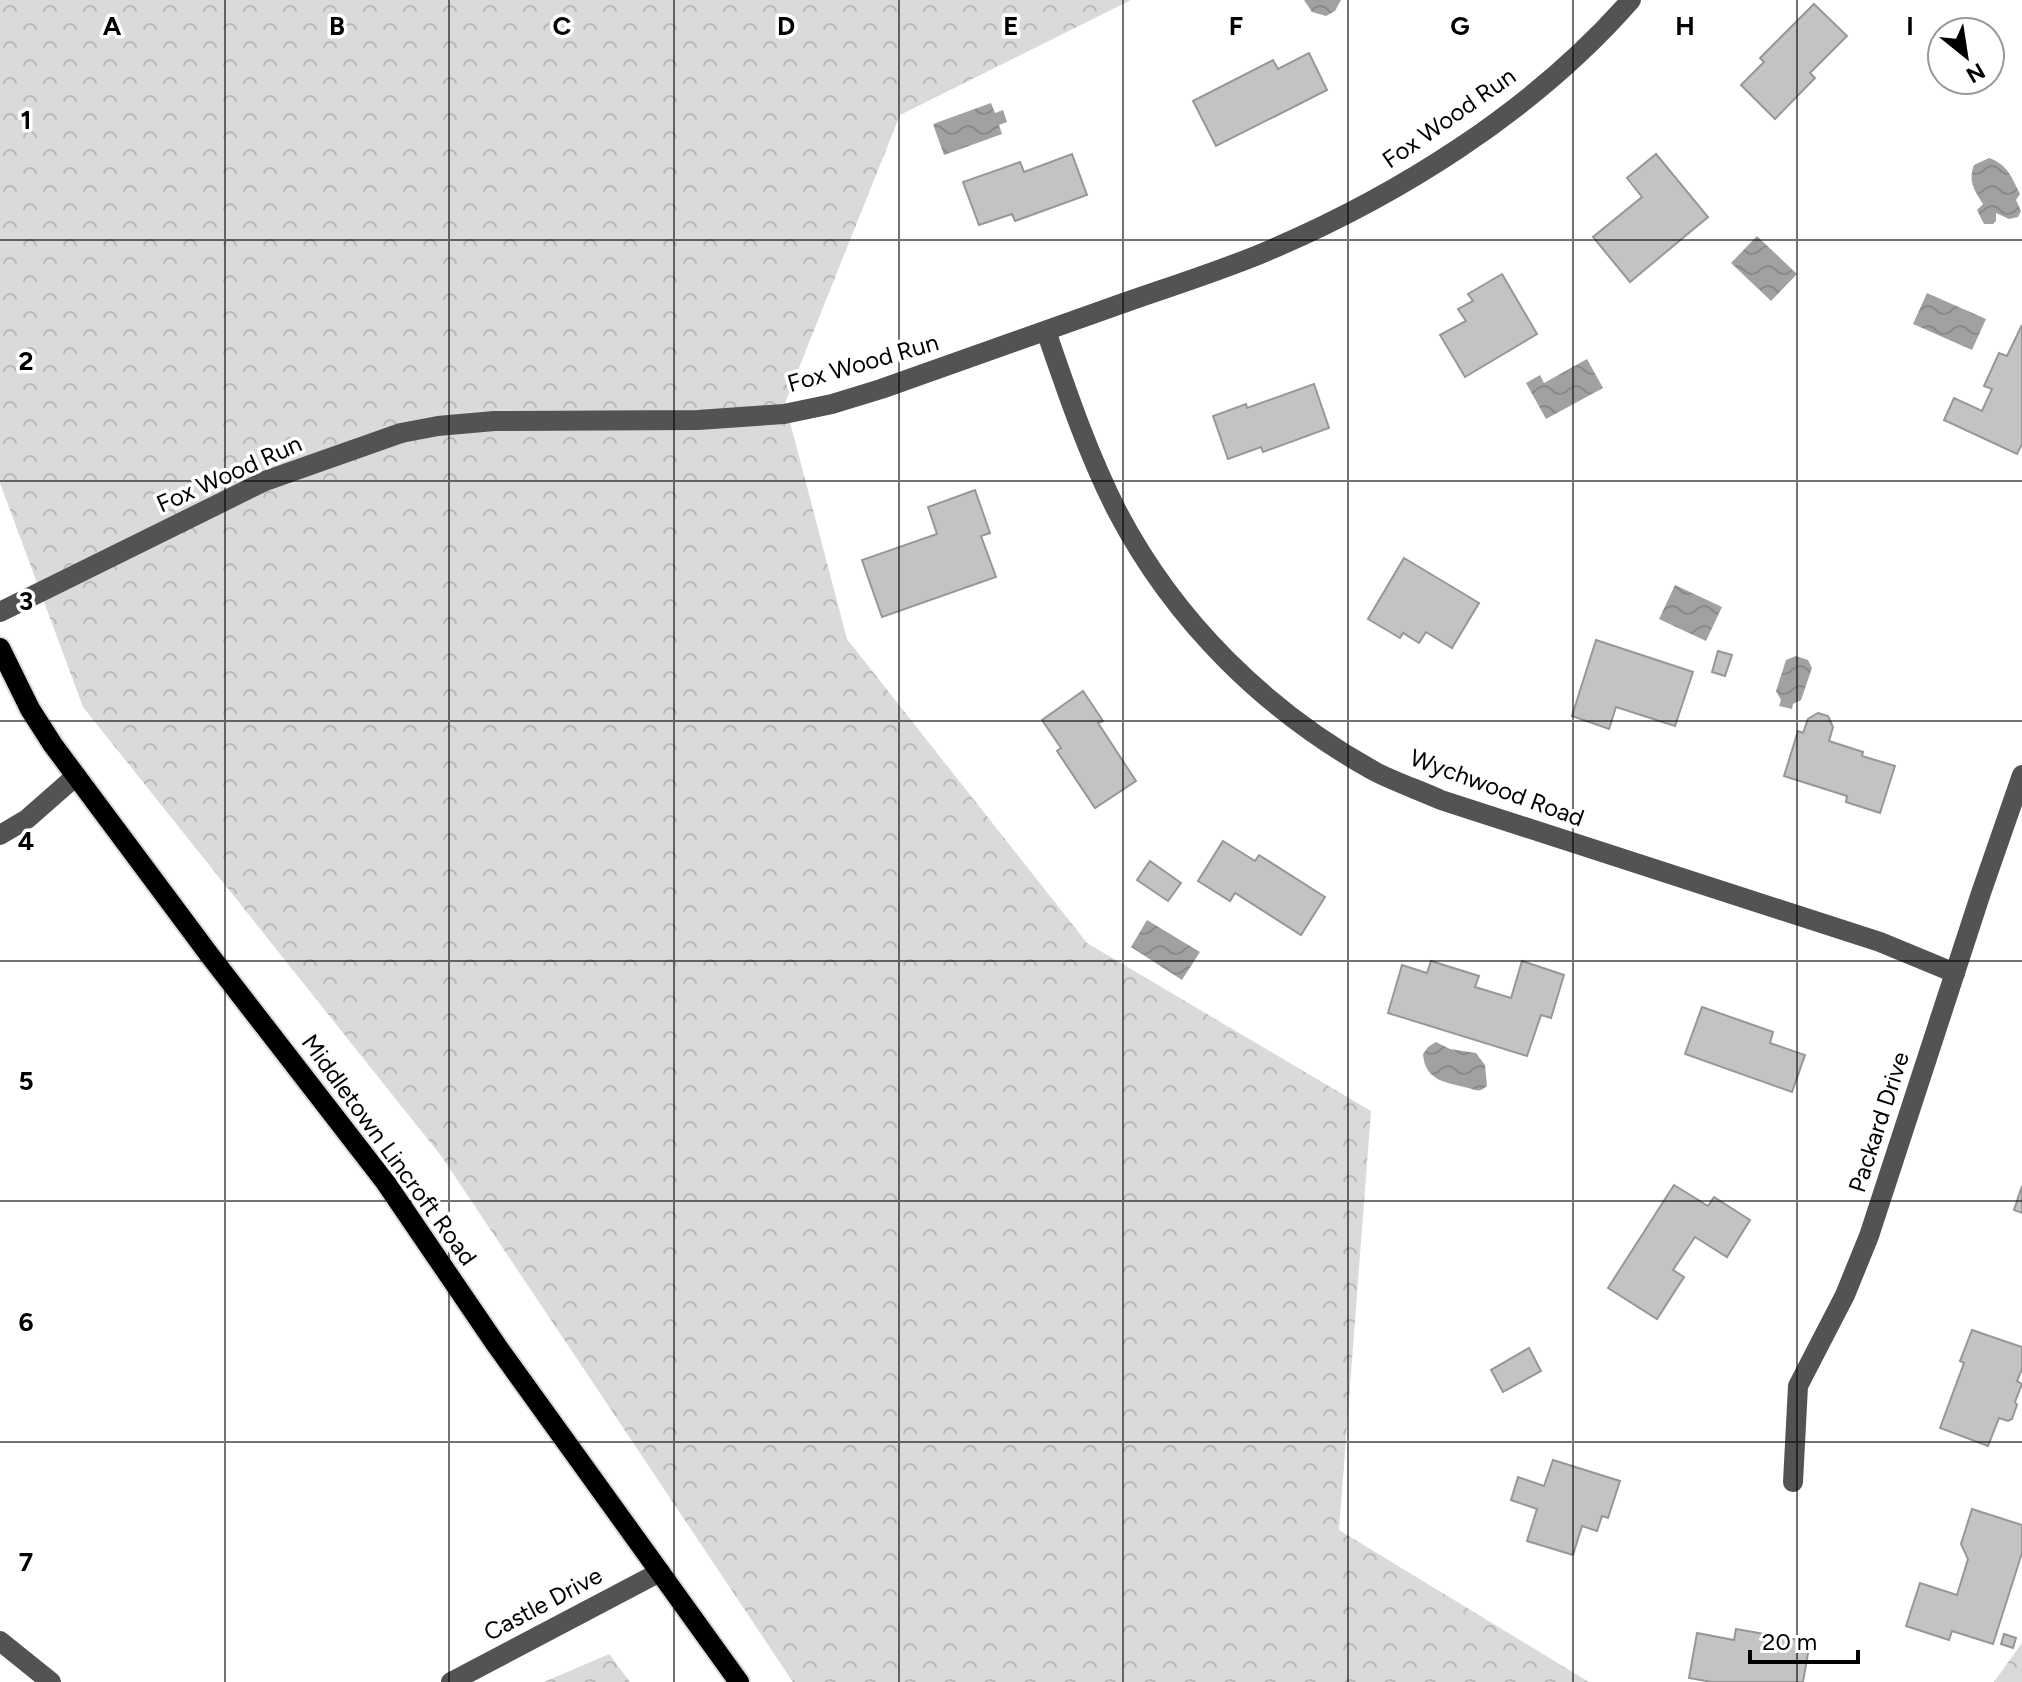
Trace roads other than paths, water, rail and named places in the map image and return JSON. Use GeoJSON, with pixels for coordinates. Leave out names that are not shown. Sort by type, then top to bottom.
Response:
{"type":"FeatureCollection","features":[{"type":"Feature","properties":{"kind":"main road","name":"Middletown Lincroft Road"},"geometry":{"type":"LineString","coordinates":[[0,648],[30,709],[76,776],[386,1183],[497,1346],[739,1682]]}},
{"type":"Feature","properties":{"kind":"street","name":"Fox Wood Run"},"geometry":{"type":"LineString","coordinates":[[0,612],[265,481],[401,433],[494,421],[698,420],[784,414],[881,389],[1258,255],[1372,201],[1442,159],[1500,119],[1555,73],[1631,0]]}},
{"type":"Feature","properties":{"kind":"street","name":"Wychwood Road"},"geometry":{"type":"LineString","coordinates":[[1046,331],[1074,412],[1118,512],[1163,585],[1194,625],[1235,669],[1316,736],[1377,772],[1441,800],[1880,942],[1955,973]]}},
{"type":"Feature","properties":{"kind":"street","name":"Packard Drive"},"geometry":{"type":"LineString","coordinates":[[1793,1482],[1798,1386],[1845,1295],[1862,1254],[2022,775]]}},
{"type":"Feature","properties":{"kind":"street"},"geometry":{"type":"LineString","coordinates":[[0,835],[27,819],[76,776]]}},
{"type":"Feature","properties":{"kind":"street","name":"Castle Drive"},"geometry":{"type":"LineString","coordinates":[[451,1682],[660,1572]]}},
{"type":"Feature","properties":{"kind":"street"},"geometry":{"type":"LineString","coordinates":[[0,1641],[51,1682]]}},
{"type":"Feature","properties":{"kind":"water"},"geometry":{"type":"Polygon","coordinates":[[[1304,0],[1341,0],[1335,11],[1326,16],[1312,12],[1304,0]]]}},
{"type":"Feature","properties":{"kind":"water"},"geometry":{"type":"Polygon","coordinates":[[[991,103],[995,113],[1003,110],[1007,122],[999,125],[1002,134],[944,155],[933,124],[991,103]]]}},
{"type":"Feature","properties":{"kind":"water"},"geometry":{"type":"Polygon","coordinates":[[[1989,158],[2001,164],[2011,177],[2020,194],[2016,200],[2021,211],[2018,217],[2009,219],[1996,213],[1993,224],[1984,224],[1977,210],[1983,204],[1972,176],[1974,165],[1989,158]]]}},
{"type":"Feature","properties":{"kind":"water"},"geometry":{"type":"Polygon","coordinates":[[[1757,236],[1797,274],[1771,301],[1731,263],[1757,236]]]}},
{"type":"Feature","properties":{"kind":"water"},"geometry":{"type":"Polygon","coordinates":[[[1927,293],[1986,319],[1972,350],[1913,324],[1927,293]]]}},
{"type":"Feature","properties":{"kind":"water"},"geometry":{"type":"Polygon","coordinates":[[[1587,359],[1603,388],[1546,419],[1526,383],[1540,375],[1544,383],[1587,359]]]}},
{"type":"Feature","properties":{"kind":"water"},"geometry":{"type":"Polygon","coordinates":[[[1675,585],[1722,607],[1706,641],[1659,619],[1675,585]]]}},
{"type":"Feature","properties":{"kind":"water"},"geometry":{"type":"Polygon","coordinates":[[[1796,656],[1808,660],[1812,668],[1801,700],[1793,704],[1792,709],[1779,706],[1781,700],[1776,691],[1786,660],[1796,656]]]}},
{"type":"Feature","properties":{"kind":"water"},"geometry":{"type":"Polygon","coordinates":[[[1147,920],[1200,952],[1182,980],[1131,947],[1147,920]]]}},
{"type":"Feature","properties":{"kind":"water"},"geometry":{"type":"Polygon","coordinates":[[[1436,1042],[1450,1049],[1476,1053],[1485,1065],[1487,1086],[1476,1090],[1432,1075],[1423,1054],[1436,1042]]]}}]}
